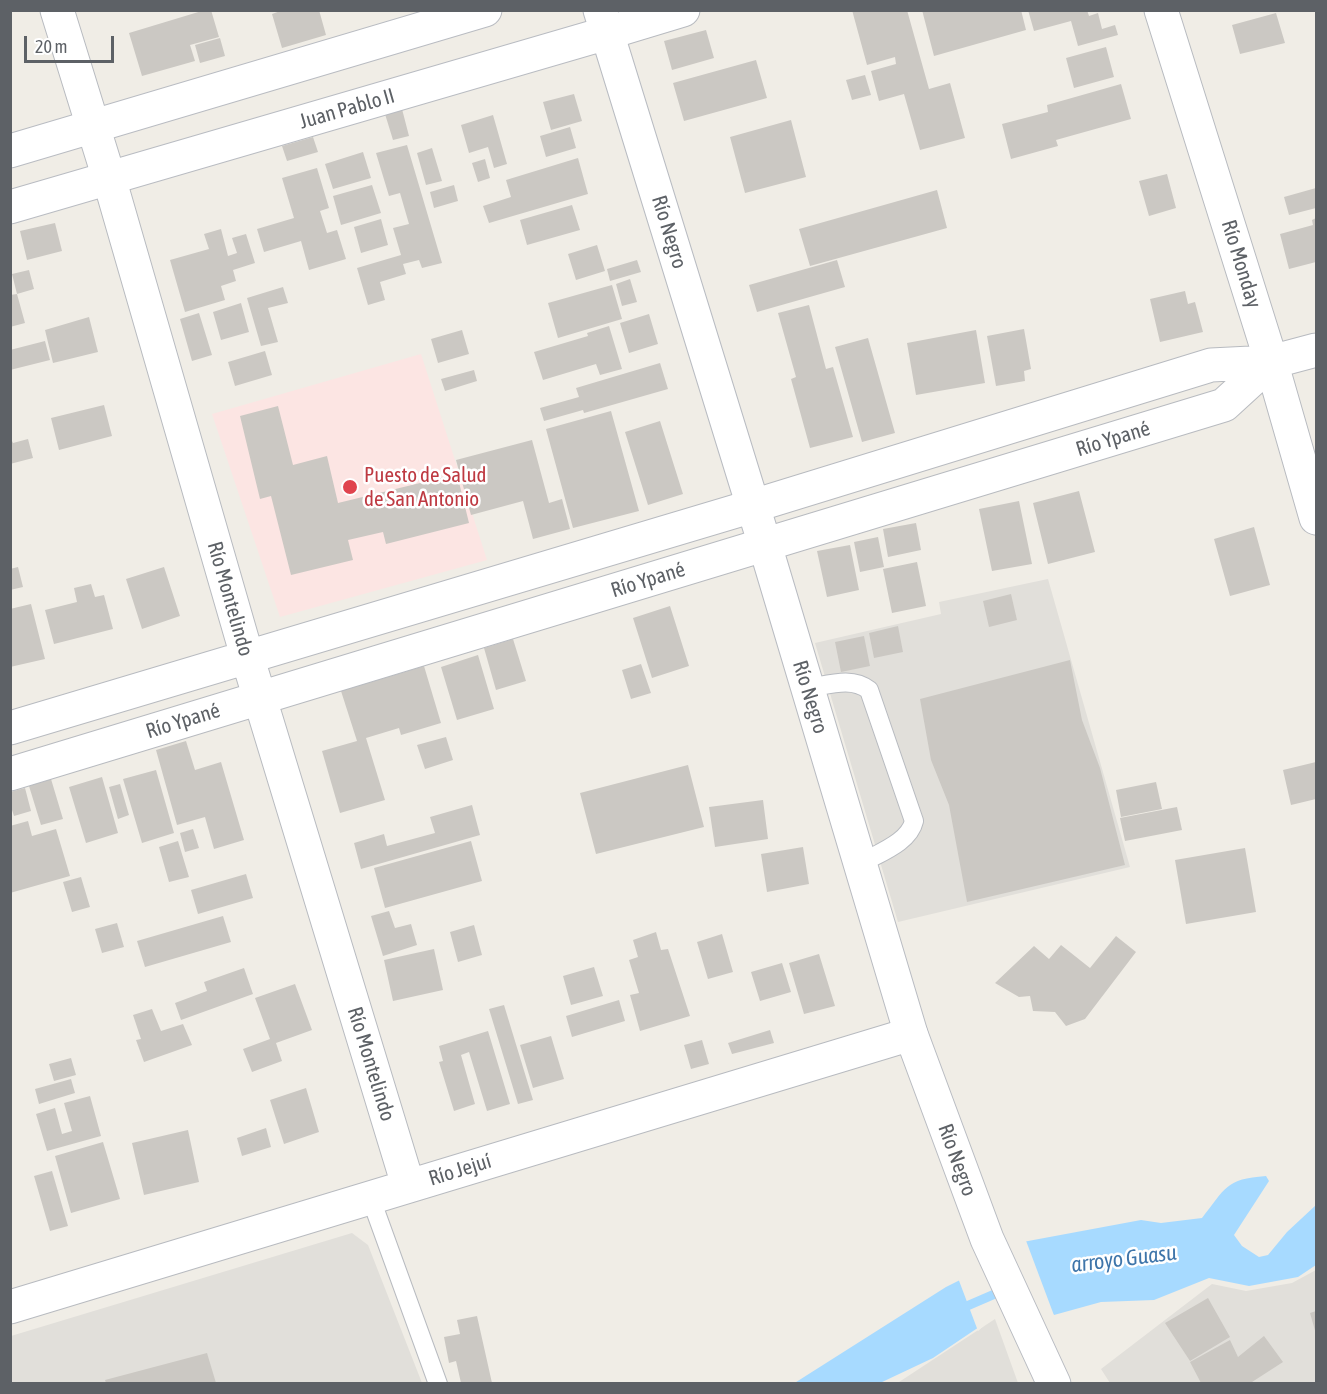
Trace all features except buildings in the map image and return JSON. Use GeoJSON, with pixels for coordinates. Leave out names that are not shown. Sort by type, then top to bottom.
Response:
{"type":"FeatureCollection","features":[{"type":"Feature","properties":{"kind":"street","name":"Río Montelindo"},"geometry":{"type":"LineString","coordinates":[[57,10],[109,178],[247,656],[408,1185]]}},
{"type":"Feature","properties":{"kind":"street"},"geometry":{"type":"LineString","coordinates":[[10,151],[485,10]]}},
{"type":"Feature","properties":{"kind":"street","name":"Juan Pablo II"},"geometry":{"type":"LineString","coordinates":[[10,207],[604,22],[683,10]]}},
{"type":"Feature","properties":{"kind":"street","name":"Río Monday"},"geometry":{"type":"LineString","coordinates":[[1161,10],[1271,362],[1317,518]]}},
{"type":"Feature","properties":{"kind":"street","name":"Río Negro"},"geometry":{"type":"LineString","coordinates":[[604,22],[765,545],[911,1034],[987,1239],[1051,1378]]}},
{"type":"Feature","properties":{"kind":"street","name":"Río Ypané"},"geometry":{"type":"LineString","coordinates":[[10,728],[753,506],[1211,365],[1271,362],[1317,350]]}},
{"type":"Feature","properties":{"kind":"street","name":"Río Ypané"},"geometry":{"type":"LineString","coordinates":[[10,774],[1224,405],[1271,362]]}},
{"type":"Feature","properties":{"kind":"street","name":"Río Jejuí"},"geometry":{"type":"LineString","coordinates":[[10,1306],[911,1034]]}},
{"type":"Feature","properties":{"kind":"lane"},"geometry":{"type":"LineString","coordinates":[[808,688],[845,682],[861,684],[869,690],[915,821],[912,830],[904,838],[860,864]]}},
{"type":"Feature","properties":{"kind":"lane"},"geometry":{"type":"LineString","coordinates":[[371,1198],[438,1383]]}},
{"type":"Feature","properties":{"kind":"shaded area","name":"Puesto de Salud de San Antonio"},"geometry":{"type":"Polygon","coordinates":[[[421,354],[487,560],[280,617],[212,414],[421,354]]]}},
{"type":"Feature","properties":{"kind":"shaded area"},"geometry":{"type":"Polygon","coordinates":[[[1048,579],[1130,867],[898,922],[815,643],[941,614],[939,602],[1048,579]]]}},
{"type":"Feature","properties":{"kind":"shaded area"},"geometry":{"type":"Polygon","coordinates":[[[352,1233],[368,1245],[422,1383],[11,1384],[11,1336],[352,1233]]]}},
{"type":"Feature","properties":{"kind":"shaded area"},"geometry":{"type":"Polygon","coordinates":[[[1316,1270],[1316,1383],[1110,1383],[1101,1369],[1212,1284],[1246,1291],[1292,1283],[1316,1270]]]}},
{"type":"Feature","properties":{"kind":"shaded area"},"geometry":{"type":"Polygon","coordinates":[[[995,1319],[1018,1383],[896,1384],[995,1319]]]}},
{"type":"Feature","properties":{"kind":"water"},"geometry":{"type":"Polygon","coordinates":[[[1266,1176],[1269,1181],[1234,1235],[1242,1246],[1259,1257],[1268,1255],[1287,1232],[1316,1205],[1316,1265],[1298,1277],[1249,1286],[1209,1278],[1154,1300],[1101,1302],[1054,1315],[1031,1297],[1012,1244],[1141,1220],[1161,1223],[1202,1218],[1222,1192],[1234,1183],[1252,1177],[1266,1176]]]}},
{"type":"Feature","properties":{"kind":"water"},"geometry":{"type":"Polygon","coordinates":[[[968,1276],[985,1323],[933,1358],[880,1383],[793,1384],[946,1287],[968,1276]]]}},
{"type":"Feature","properties":{"kind":"pier"},"geometry":{"type":"Polygon","coordinates":[[[1025,1238],[1055,1318],[1028,1298],[1009,1244],[1011,1241],[1025,1238]]]}},
{"type":"Feature","properties":{"kind":"pier"},"geometry":{"type":"Polygon","coordinates":[[[968,1273],[971,1275],[988,1322],[978,1331],[958,1278],[968,1273]]]}},
{"type":"Feature","properties":{"kind":"waterway","name":"arroyo Guasu"},"geometry":{"type":"LineString","coordinates":[[967,1306],[1004,1290]]}},
{"type":"Feature","properties":{"kind":"place","name":"Puesto de Salud de San Antonio"},"geometry":{"type":"Point","coordinates":[350,487]}}]}
